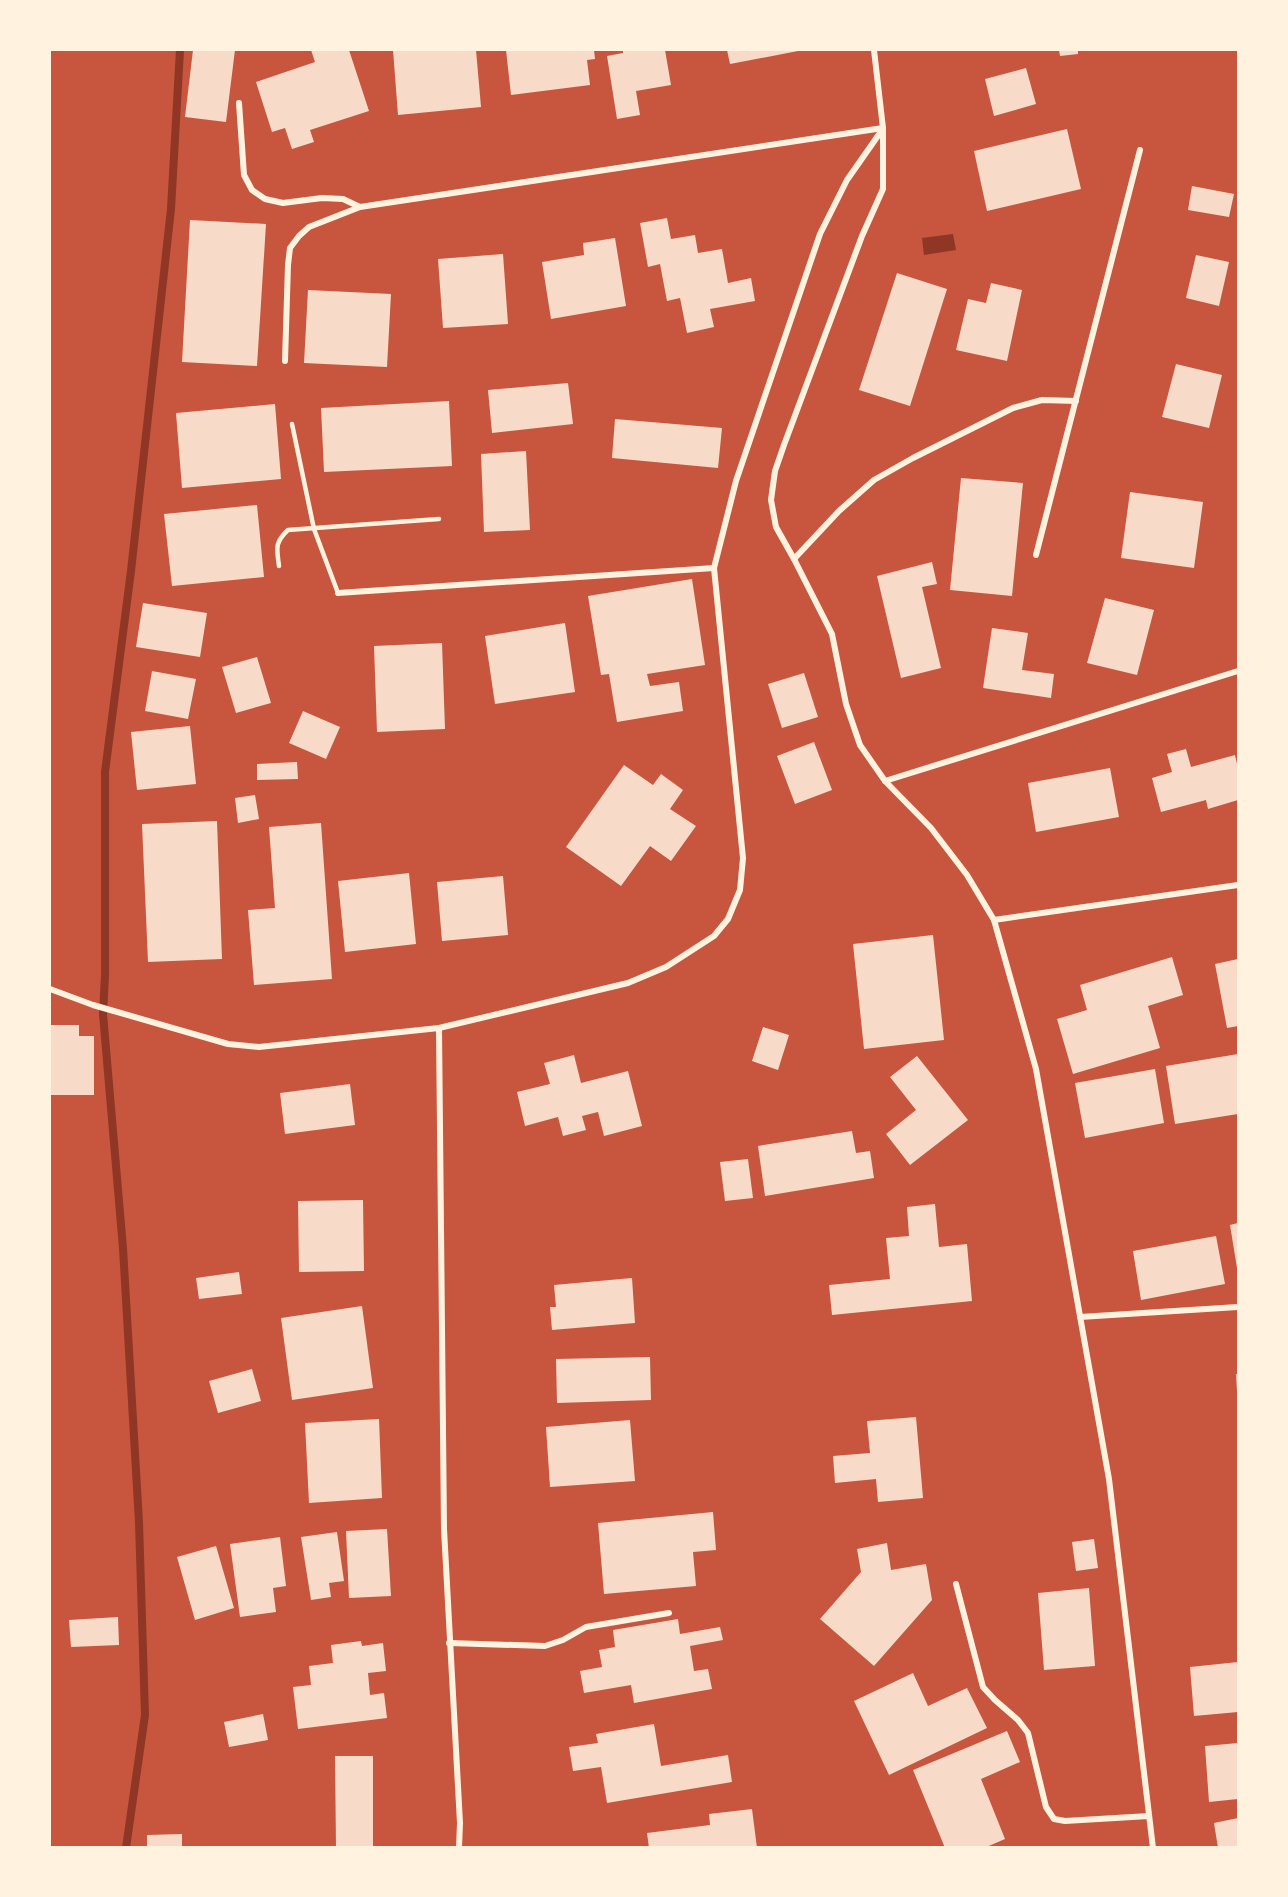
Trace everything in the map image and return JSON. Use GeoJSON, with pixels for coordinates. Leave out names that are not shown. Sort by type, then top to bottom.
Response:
{"type":"FeatureCollection","features":[{"type":"Feature","properties":{"kind":"street"},"geometry":{"type":"LineString","coordinates":[[874,50],[883,128],[883,189],[862,237],[775,471],[771,500],[776,527],[832,634],[846,704],[860,745],[885,781],[931,828],[967,875],[994,920],[1036,1069],[1109,1479],[1153,1848]]}},
{"type":"Feature","properties":{"kind":"street"},"geometry":{"type":"LineString","coordinates":[[239,103],[244,174],[252,190],[264,199],[283,203],[322,198],[343,199],[360,207]]}},
{"type":"Feature","properties":{"kind":"street"},"geometry":{"type":"LineString","coordinates":[[285,361],[290,248],[309,227],[360,207],[883,128]]}},
{"type":"Feature","properties":{"kind":"street"},"geometry":{"type":"LineString","coordinates":[[50,989],[93,1005],[228,1044],[259,1047],[440,1028],[628,983],[666,967],[714,936],[728,920],[740,890],[743,858],[714,568],[736,481],[820,234],[846,180],[883,128]]}},
{"type":"Feature","properties":{"kind":"street"},"geometry":{"type":"LineString","coordinates":[[1036,555],[1140,150]]}},
{"type":"Feature","properties":{"kind":"street"},"geometry":{"type":"LineString","coordinates":[[794,559],[839,511],[874,480],[913,458],[1013,408],[1042,400],[1076,401]]}},
{"type":"Feature","properties":{"kind":"street"},"geometry":{"type":"LineString","coordinates":[[338,593],[714,568]]}},
{"type":"Feature","properties":{"kind":"street"},"geometry":{"type":"LineString","coordinates":[[885,781],[1239,671]]}},
{"type":"Feature","properties":{"kind":"street"},"geometry":{"type":"LineString","coordinates":[[994,920],[1239,885]]}},
{"type":"Feature","properties":{"kind":"street"},"geometry":{"type":"LineString","coordinates":[[440,1028],[444,1529],[460,1823],[459,1848]]}},
{"type":"Feature","properties":{"kind":"street"},"geometry":{"type":"LineString","coordinates":[[1080,1317],[1239,1307]]}},
{"type":"Feature","properties":{"kind":"street"},"geometry":{"type":"LineString","coordinates":[[956,1584],[983,1687],[1018,1720],[1028,1733],[1046,1807],[1054,1819],[1065,1821],[1149,1816]]}},
{"type":"Feature","properties":{"kind":"street"},"geometry":{"type":"LineString","coordinates":[[449,1643],[545,1646],[586,1628],[669,1613]]}},
{"type":"Feature","properties":{"kind":"lane"},"geometry":{"type":"LineString","coordinates":[[292,424],[314,529],[338,593]]}},
{"type":"Feature","properties":{"kind":"lane"},"geometry":{"type":"LineString","coordinates":[[279,566],[277,544],[288,530],[439,519]]}},
{"type":"Feature","properties":{"kind":"shaded area"},"geometry":{"type":"Polygon","coordinates":[[[953,234],[956,250],[924,255],[922,238],[953,234]]]}},
{"type":"Feature","properties":{"kind":"building"},"geometry":{"type":"Polygon","coordinates":[[[193,50],[235,50],[226,122],[185,117],[193,50]]]}},
{"type":"Feature","properties":{"kind":"building"},"geometry":{"type":"Polygon","coordinates":[[[311,50],[349,50],[369,111],[310,130],[314,142],[292,149],[285,128],[272,132],[256,82],[315,62],[311,50]]]}},
{"type":"Feature","properties":{"kind":"building"},"geometry":{"type":"Polygon","coordinates":[[[393,50],[476,50],[481,107],[398,115],[393,50]]]}},
{"type":"Feature","properties":{"kind":"building"},"geometry":{"type":"Polygon","coordinates":[[[506,50],[594,50],[595,59],[587,60],[590,85],[511,95],[506,50]]]}},
{"type":"Feature","properties":{"kind":"building"},"geometry":{"type":"Polygon","coordinates":[[[623,50],[665,50],[671,85],[636,91],[640,115],[617,119],[607,56],[623,53],[623,50]]]}},
{"type":"Feature","properties":{"kind":"building"},"geometry":{"type":"Polygon","coordinates":[[[727,50],[797,50],[798,51],[730,64],[727,50]]]}},
{"type":"Feature","properties":{"kind":"building"},"geometry":{"type":"Polygon","coordinates":[[[1059,50],[1078,50],[1078,54],[1060,56],[1059,50]]]}},
{"type":"Feature","properties":{"kind":"building"},"geometry":{"type":"Polygon","coordinates":[[[1026,68],[1036,104],[994,116],[985,79],[1026,68]]]}},
{"type":"Feature","properties":{"kind":"building"},"geometry":{"type":"Polygon","coordinates":[[[1067,129],[1081,189],[987,211],[974,151],[1067,129]]]}},
{"type":"Feature","properties":{"kind":"building"},"geometry":{"type":"Polygon","coordinates":[[[1192,186],[1234,194],[1229,217],[1188,210],[1192,186]]]}},
{"type":"Feature","properties":{"kind":"building"},"geometry":{"type":"Polygon","coordinates":[[[667,218],[671,239],[695,235],[698,253],[722,249],[728,283],[751,278],[755,301],[710,309],[714,327],[687,333],[680,298],[667,301],[660,264],[648,267],[640,223],[667,218]]]}},
{"type":"Feature","properties":{"kind":"building"},"geometry":{"type":"Polygon","coordinates":[[[190,220],[266,224],[257,366],[182,362],[190,220]]]}},
{"type":"Feature","properties":{"kind":"building"},"geometry":{"type":"Polygon","coordinates":[[[615,238],[626,306],[551,319],[542,262],[584,255],[583,243],[615,238]]]}},
{"type":"Feature","properties":{"kind":"building"},"geometry":{"type":"Polygon","coordinates":[[[503,254],[508,324],[443,328],[438,259],[503,254]]]}},
{"type":"Feature","properties":{"kind":"building"},"geometry":{"type":"Polygon","coordinates":[[[1196,255],[1229,262],[1219,306],[1186,298],[1196,255]]]}},
{"type":"Feature","properties":{"kind":"building"},"geometry":{"type":"Polygon","coordinates":[[[897,273],[947,289],[910,406],[859,390],[897,273]]]}},
{"type":"Feature","properties":{"kind":"building"},"geometry":{"type":"Polygon","coordinates":[[[991,283],[1022,290],[1007,361],[956,350],[968,299],[986,303],[991,283]]]}},
{"type":"Feature","properties":{"kind":"building"},"geometry":{"type":"Polygon","coordinates":[[[308,290],[391,294],[387,367],[304,363],[308,290]]]}},
{"type":"Feature","properties":{"kind":"building"},"geometry":{"type":"Polygon","coordinates":[[[1176,364],[1222,375],[1209,428],[1162,417],[1176,364]]]}},
{"type":"Feature","properties":{"kind":"building"},"geometry":{"type":"Polygon","coordinates":[[[568,383],[573,424],[492,433],[488,390],[568,383]]]}},
{"type":"Feature","properties":{"kind":"building"},"geometry":{"type":"Polygon","coordinates":[[[449,401],[452,466],[324,472],[321,408],[449,401]]]}},
{"type":"Feature","properties":{"kind":"building"},"geometry":{"type":"Polygon","coordinates":[[[275,404],[281,479],[182,488],[176,413],[275,404]]]}},
{"type":"Feature","properties":{"kind":"building"},"geometry":{"type":"Polygon","coordinates":[[[615,419],[722,428],[718,468],[612,458],[615,419]]]}},
{"type":"Feature","properties":{"kind":"building"},"geometry":{"type":"Polygon","coordinates":[[[526,451],[530,530],[484,532],[481,454],[526,451]]]}},
{"type":"Feature","properties":{"kind":"building"},"geometry":{"type":"Polygon","coordinates":[[[961,478],[1023,483],[1012,596],[950,590],[961,478]]]}},
{"type":"Feature","properties":{"kind":"building"},"geometry":{"type":"Polygon","coordinates":[[[1130,492],[1203,502],[1194,568],[1121,558],[1130,492]]]}},
{"type":"Feature","properties":{"kind":"building"},"geometry":{"type":"Polygon","coordinates":[[[257,505],[264,577],[172,586],[164,514],[257,505]]]}},
{"type":"Feature","properties":{"kind":"building"},"geometry":{"type":"Polygon","coordinates":[[[932,562],[937,584],[922,587],[941,668],[901,678],[877,576],[932,562]]]}},
{"type":"Feature","properties":{"kind":"building"},"geometry":{"type":"Polygon","coordinates":[[[692,579],[705,665],[647,674],[650,686],[679,682],[683,711],[617,722],[609,674],[601,675],[588,596],[692,579]]]}},
{"type":"Feature","properties":{"kind":"building"},"geometry":{"type":"Polygon","coordinates":[[[1105,598],[1154,610],[1137,675],[1087,663],[1105,598]]]}},
{"type":"Feature","properties":{"kind":"building"},"geometry":{"type":"Polygon","coordinates":[[[143,603],[207,613],[200,657],[136,647],[143,603]]]}},
{"type":"Feature","properties":{"kind":"building"},"geometry":{"type":"Polygon","coordinates":[[[565,623],[575,692],[495,704],[485,636],[565,623]]]}},
{"type":"Feature","properties":{"kind":"building"},"geometry":{"type":"Polygon","coordinates":[[[992,628],[1028,633],[1022,670],[1054,674],[1051,698],[983,688],[992,628]]]}},
{"type":"Feature","properties":{"kind":"building"},"geometry":{"type":"Polygon","coordinates":[[[442,643],[445,729],[377,732],[374,646],[442,643]]]}},
{"type":"Feature","properties":{"kind":"building"},"geometry":{"type":"Polygon","coordinates":[[[257,657],[271,703],[236,713],[222,667],[257,657]]]}},
{"type":"Feature","properties":{"kind":"building"},"geometry":{"type":"Polygon","coordinates":[[[152,671],[196,679],[188,719],[145,711],[152,671]]]}},
{"type":"Feature","properties":{"kind":"building"},"geometry":{"type":"Polygon","coordinates":[[[804,673],[818,717],[782,728],[768,684],[804,673]]]}},
{"type":"Feature","properties":{"kind":"building"},"geometry":{"type":"Polygon","coordinates":[[[303,711],[340,727],[326,759],[289,743],[303,711]]]}},
{"type":"Feature","properties":{"kind":"building"},"geometry":{"type":"Polygon","coordinates":[[[190,726],[196,784],[137,790],[131,732],[190,726]]]}},
{"type":"Feature","properties":{"kind":"building"},"geometry":{"type":"Polygon","coordinates":[[[814,742],[832,790],[795,804],[777,756],[814,742]]]}},
{"type":"Feature","properties":{"kind":"building"},"geometry":{"type":"Polygon","coordinates":[[[1186,749],[1191,767],[1235,755],[1238,768],[1238,800],[1208,809],[1206,800],[1161,812],[1152,778],[1172,772],[1167,754],[1186,749]]]}},
{"type":"Feature","properties":{"kind":"building"},"geometry":{"type":"Polygon","coordinates":[[[297,762],[298,779],[257,780],[257,764],[297,762]]]}},
{"type":"Feature","properties":{"kind":"building"},"geometry":{"type":"Polygon","coordinates":[[[624,765],[653,785],[661,774],[683,790],[670,809],[696,826],[671,861],[650,846],[621,886],[566,847],[624,765]]]}},
{"type":"Feature","properties":{"kind":"building"},"geometry":{"type":"Polygon","coordinates":[[[1110,768],[1119,817],[1036,832],[1028,783],[1110,768]]]}},
{"type":"Feature","properties":{"kind":"building"},"geometry":{"type":"Polygon","coordinates":[[[255,795],[259,819],[238,823],[235,798],[255,795]]]}},
{"type":"Feature","properties":{"kind":"building"},"geometry":{"type":"Polygon","coordinates":[[[217,821],[222,959],[148,962],[142,824],[217,821]]]}},
{"type":"Feature","properties":{"kind":"building"},"geometry":{"type":"Polygon","coordinates":[[[321,823],[332,979],[254,985],[248,910],[275,908],[269,827],[321,823]]]}},
{"type":"Feature","properties":{"kind":"building"},"geometry":{"type":"Polygon","coordinates":[[[409,873],[416,944],[345,952],[338,881],[409,873]]]}},
{"type":"Feature","properties":{"kind":"building"},"geometry":{"type":"Polygon","coordinates":[[[503,876],[508,935],[442,941],[437,882],[503,876]]]}},
{"type":"Feature","properties":{"kind":"building"},"geometry":{"type":"Polygon","coordinates":[[[933,935],[944,1040],[864,1049],[853,944],[933,935]]]}},
{"type":"Feature","properties":{"kind":"building"},"geometry":{"type":"Polygon","coordinates":[[[1172,957],[1183,995],[1148,1006],[1160,1048],[1073,1074],[1057,1019],[1087,1010],[1080,985],[1172,957]]]}},
{"type":"Feature","properties":{"kind":"building"},"geometry":{"type":"Polygon","coordinates":[[[1238,959],[1238,1026],[1227,1028],[1215,964],[1238,959]]]}},
{"type":"Feature","properties":{"kind":"building"},"geometry":{"type":"Polygon","coordinates":[[[50,1025],[79,1025],[79,1036],[94,1036],[94,1095],[50,1095],[50,1025]]]}},
{"type":"Feature","properties":{"kind":"building"},"geometry":{"type":"Polygon","coordinates":[[[763,1027],[789,1035],[778,1070],[752,1061],[763,1027]]]}},
{"type":"Feature","properties":{"kind":"building"},"geometry":{"type":"Polygon","coordinates":[[[1238,1054],[1238,1114],[1175,1124],[1166,1066],[1238,1054]]]}},
{"type":"Feature","properties":{"kind":"building"},"geometry":{"type":"Polygon","coordinates":[[[574,1055],[581,1083],[628,1071],[642,1126],[604,1136],[598,1112],[582,1116],[586,1130],[563,1136],[558,1117],[525,1126],[517,1092],[550,1084],[544,1063],[574,1055]]]}},
{"type":"Feature","properties":{"kind":"building"},"geometry":{"type":"Polygon","coordinates":[[[917,1056],[968,1120],[910,1165],[886,1134],[916,1110],[890,1077],[917,1056]]]}},
{"type":"Feature","properties":{"kind":"building"},"geometry":{"type":"Polygon","coordinates":[[[1155,1069],[1164,1123],[1085,1138],[1075,1083],[1155,1069]]]}},
{"type":"Feature","properties":{"kind":"building"},"geometry":{"type":"Polygon","coordinates":[[[350,1084],[355,1125],[285,1134],[280,1093],[350,1084]]]}},
{"type":"Feature","properties":{"kind":"building"},"geometry":{"type":"Polygon","coordinates":[[[852,1131],[856,1153],[870,1151],[874,1178],[765,1196],[758,1146],[852,1131]]]}},
{"type":"Feature","properties":{"kind":"building"},"geometry":{"type":"Polygon","coordinates":[[[748,1159],[753,1198],[725,1201],[720,1162],[748,1159]]]}},
{"type":"Feature","properties":{"kind":"building"},"geometry":{"type":"Polygon","coordinates":[[[363,1200],[364,1271],[299,1272],[298,1201],[363,1200]]]}},
{"type":"Feature","properties":{"kind":"building"},"geometry":{"type":"Polygon","coordinates":[[[935,1204],[939,1247],[967,1244],[972,1301],[832,1315],[829,1285],[890,1279],[886,1238],[909,1236],[907,1207],[935,1204]]]}},
{"type":"Feature","properties":{"kind":"building"},"geometry":{"type":"Polygon","coordinates":[[[1238,1223],[1238,1268],[1237,1268],[1230,1225],[1238,1223]]]}},
{"type":"Feature","properties":{"kind":"building"},"geometry":{"type":"Polygon","coordinates":[[[1216,1236],[1225,1284],[1141,1300],[1133,1251],[1216,1236]]]}},
{"type":"Feature","properties":{"kind":"building"},"geometry":{"type":"Polygon","coordinates":[[[239,1272],[242,1294],[199,1299],[196,1278],[239,1272]]]}},
{"type":"Feature","properties":{"kind":"building"},"geometry":{"type":"Polygon","coordinates":[[[632,1278],[635,1323],[552,1330],[550,1307],[556,1307],[554,1285],[632,1278]]]}},
{"type":"Feature","properties":{"kind":"building"},"geometry":{"type":"Polygon","coordinates":[[[362,1306],[373,1388],[292,1400],[281,1318],[362,1306]]]}},
{"type":"Feature","properties":{"kind":"building"},"geometry":{"type":"Polygon","coordinates":[[[650,1357],[651,1400],[557,1403],[556,1359],[650,1357]]]}},
{"type":"Feature","properties":{"kind":"building"},"geometry":{"type":"Polygon","coordinates":[[[252,1369],[261,1401],[218,1413],[209,1381],[252,1369]]]}},
{"type":"Feature","properties":{"kind":"building"},"geometry":{"type":"Polygon","coordinates":[[[1236,1374],[1238,1374],[1238,1391],[1237,1391],[1236,1374]]]}},
{"type":"Feature","properties":{"kind":"building"},"geometry":{"type":"Polygon","coordinates":[[[916,1417],[923,1498],[878,1502],[876,1479],[835,1483],[833,1456],[870,1453],[867,1421],[916,1417]]]}},
{"type":"Feature","properties":{"kind":"building"},"geometry":{"type":"Polygon","coordinates":[[[379,1419],[382,1498],[309,1503],[305,1423],[379,1419]]]}},
{"type":"Feature","properties":{"kind":"building"},"geometry":{"type":"Polygon","coordinates":[[[630,1420],[635,1481],[550,1487],[546,1427],[630,1420]]]}},
{"type":"Feature","properties":{"kind":"building"},"geometry":{"type":"Polygon","coordinates":[[[713,1512],[716,1550],[693,1552],[696,1586],[604,1594],[598,1523],[713,1512]]]}},
{"type":"Feature","properties":{"kind":"building"},"geometry":{"type":"Polygon","coordinates":[[[387,1529],[391,1596],[349,1598],[346,1531],[387,1529]]]}},
{"type":"Feature","properties":{"kind":"building"},"geometry":{"type":"Polygon","coordinates":[[[337,1532],[344,1581],[329,1583],[331,1597],[311,1600],[301,1537],[337,1532]]]}},
{"type":"Feature","properties":{"kind":"building"},"geometry":{"type":"Polygon","coordinates":[[[280,1537],[286,1586],[273,1588],[276,1612],[240,1617],[230,1544],[280,1537]]]}},
{"type":"Feature","properties":{"kind":"building"},"geometry":{"type":"Polygon","coordinates":[[[1094,1539],[1098,1568],[1076,1571],[1072,1542],[1094,1539]]]}},
{"type":"Feature","properties":{"kind":"building"},"geometry":{"type":"Polygon","coordinates":[[[887,1543],[891,1570],[926,1564],[932,1600],[874,1666],[820,1619],[861,1572],[857,1549],[887,1543]]]}},
{"type":"Feature","properties":{"kind":"building"},"geometry":{"type":"Polygon","coordinates":[[[216,1546],[234,1608],[195,1620],[177,1557],[216,1546]]]}},
{"type":"Feature","properties":{"kind":"building"},"geometry":{"type":"Polygon","coordinates":[[[1089,1588],[1095,1666],[1044,1670],[1038,1593],[1089,1588]]]}},
{"type":"Feature","properties":{"kind":"building"},"geometry":{"type":"Polygon","coordinates":[[[118,1617],[119,1645],[71,1647],[69,1620],[118,1617]]]}},
{"type":"Feature","properties":{"kind":"building"},"geometry":{"type":"Polygon","coordinates":[[[678,1619],[680,1634],[720,1627],[723,1640],[690,1646],[694,1671],[708,1669],[712,1689],[634,1703],[631,1685],[584,1693],[580,1671],[602,1667],[599,1650],[615,1647],[613,1630],[678,1619]]]}},
{"type":"Feature","properties":{"kind":"building"},"geometry":{"type":"Polygon","coordinates":[[[361,1641],[362,1646],[383,1643],[386,1671],[368,1673],[370,1695],[384,1693],[387,1718],[298,1729],[293,1687],[311,1685],[309,1666],[333,1663],[331,1645],[361,1641]]]}},
{"type":"Feature","properties":{"kind":"building"},"geometry":{"type":"Polygon","coordinates":[[[1238,1662],[1238,1712],[1194,1716],[1190,1667],[1238,1662]]]}},
{"type":"Feature","properties":{"kind":"building"},"geometry":{"type":"Polygon","coordinates":[[[913,1673],[928,1706],[967,1688],[987,1728],[889,1775],[854,1701],[913,1673]]]}},
{"type":"Feature","properties":{"kind":"building"},"geometry":{"type":"Polygon","coordinates":[[[263,1714],[268,1740],[229,1747],[224,1722],[263,1714]]]}},
{"type":"Feature","properties":{"kind":"building"},"geometry":{"type":"Polygon","coordinates":[[[654,1724],[661,1766],[728,1755],[732,1782],[607,1803],[601,1767],[573,1771],[569,1747],[598,1743],[596,1734],[654,1724]]]}},
{"type":"Feature","properties":{"kind":"building"},"geometry":{"type":"Polygon","coordinates":[[[1007,1731],[1020,1762],[981,1779],[1005,1839],[984,1848],[945,1848],[913,1770],[1007,1731]]]}},
{"type":"Feature","properties":{"kind":"building"},"geometry":{"type":"Polygon","coordinates":[[[1238,1743],[1238,1799],[1209,1802],[1205,1746],[1238,1743]]]}},
{"type":"Feature","properties":{"kind":"building"},"geometry":{"type":"Polygon","coordinates":[[[335,1756],[373,1756],[373,1848],[336,1848],[335,1756]]]}},
{"type":"Feature","properties":{"kind":"building"},"geometry":{"type":"Polygon","coordinates":[[[752,1809],[757,1848],[649,1848],[647,1833],[710,1825],[709,1814],[752,1809]]]}},
{"type":"Feature","properties":{"kind":"building"},"geometry":{"type":"Polygon","coordinates":[[[1238,1818],[1238,1848],[1218,1848],[1214,1823],[1238,1818]]]}},
{"type":"Feature","properties":{"kind":"building"},"geometry":{"type":"Polygon","coordinates":[[[182,1834],[182,1848],[147,1848],[147,1835],[182,1834]]]}},
{"type":"Feature","properties":{"kind":"waterway"},"geometry":{"type":"LineString","coordinates":[[126,1848],[145,1715],[139,1522],[123,1248],[103,1014],[105,772],[131,571],[171,209],[180,50]]}}]}
